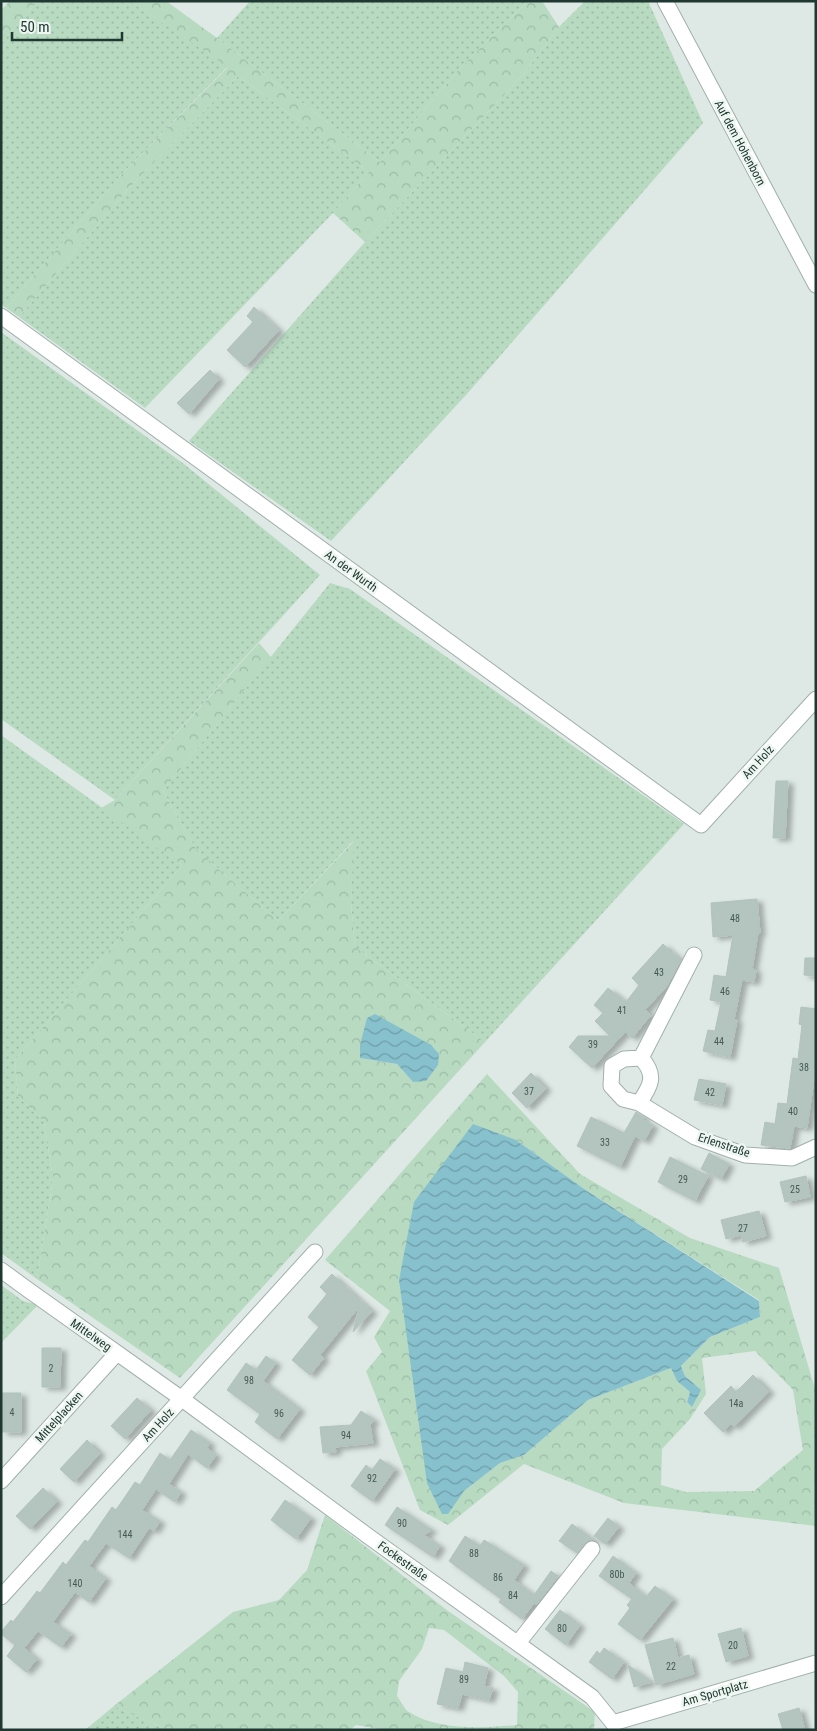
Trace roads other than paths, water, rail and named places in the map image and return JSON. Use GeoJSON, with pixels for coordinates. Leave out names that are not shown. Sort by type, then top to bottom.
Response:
{"type":"FeatureCollection","features":[{"type":"Feature","properties":{"kind":"street","name":"Auf dem Hohenborn"},"geometry":{"type":"LineString","coordinates":[[665,1],[816,285]]}},
{"type":"Feature","properties":{"kind":"street","name":"An der Wurth"},"geometry":{"type":"LineString","coordinates":[[1,316],[701,825]]}},
{"type":"Feature","properties":{"kind":"street","name":"Am Holz"},"geometry":{"type":"LineString","coordinates":[[701,825],[816,699]]}},
{"type":"Feature","properties":{"kind":"street"},"geometry":{"type":"LineString","coordinates":[[639,1103],[649,1090],[651,1072],[641,1058],[694,954]]}},
{"type":"Feature","properties":{"kind":"street","name":"Erlenstraße"},"geometry":{"type":"LineString","coordinates":[[641,1058],[624,1059],[612,1066],[611,1086],[623,1099],[639,1103],[695,1137],[745,1155],[792,1158],[816,1147]]}},
{"type":"Feature","properties":{"kind":"street","name":"Am Holz"},"geometry":{"type":"LineString","coordinates":[[1,1597],[315,1252]]}},
{"type":"Feature","properties":{"kind":"street","name":"Mittelweg"},"geometry":{"type":"LineString","coordinates":[[1,1270],[182,1399]]}},
{"type":"Feature","properties":{"kind":"street","name":"Mittelplacken"},"geometry":{"type":"LineString","coordinates":[[1,1482],[118,1353]]}},
{"type":"Feature","properties":{"kind":"street","name":"Fockestraße"},"geometry":{"type":"LineString","coordinates":[[182,1399],[592,1697],[613,1726]]}},
{"type":"Feature","properties":{"kind":"street"},"geometry":{"type":"LineString","coordinates":[[518,1643],[592,1549]]}},
{"type":"Feature","properties":{"kind":"street","name":"Am Sportplatz"},"geometry":{"type":"LineString","coordinates":[[613,1726],[816,1663]]}},
{"type":"Feature","properties":{"kind":"water"},"geometry":{"type":"Polygon","coordinates":[[[375,1014],[431,1045],[439,1054],[438,1065],[426,1081],[413,1082],[397,1064],[360,1058],[360,1045],[367,1018],[375,1014]]]}},
{"type":"Feature","properties":{"kind":"water"},"geometry":{"type":"Polygon","coordinates":[[[473,1124],[516,1140],[587,1191],[759,1301],[760,1317],[710,1337],[681,1366],[685,1376],[701,1390],[692,1407],[687,1402],[690,1392],[677,1381],[671,1368],[588,1400],[524,1455],[500,1463],[464,1491],[448,1514],[442,1514],[427,1483],[399,1280],[414,1202],[473,1124]]]}}]}
